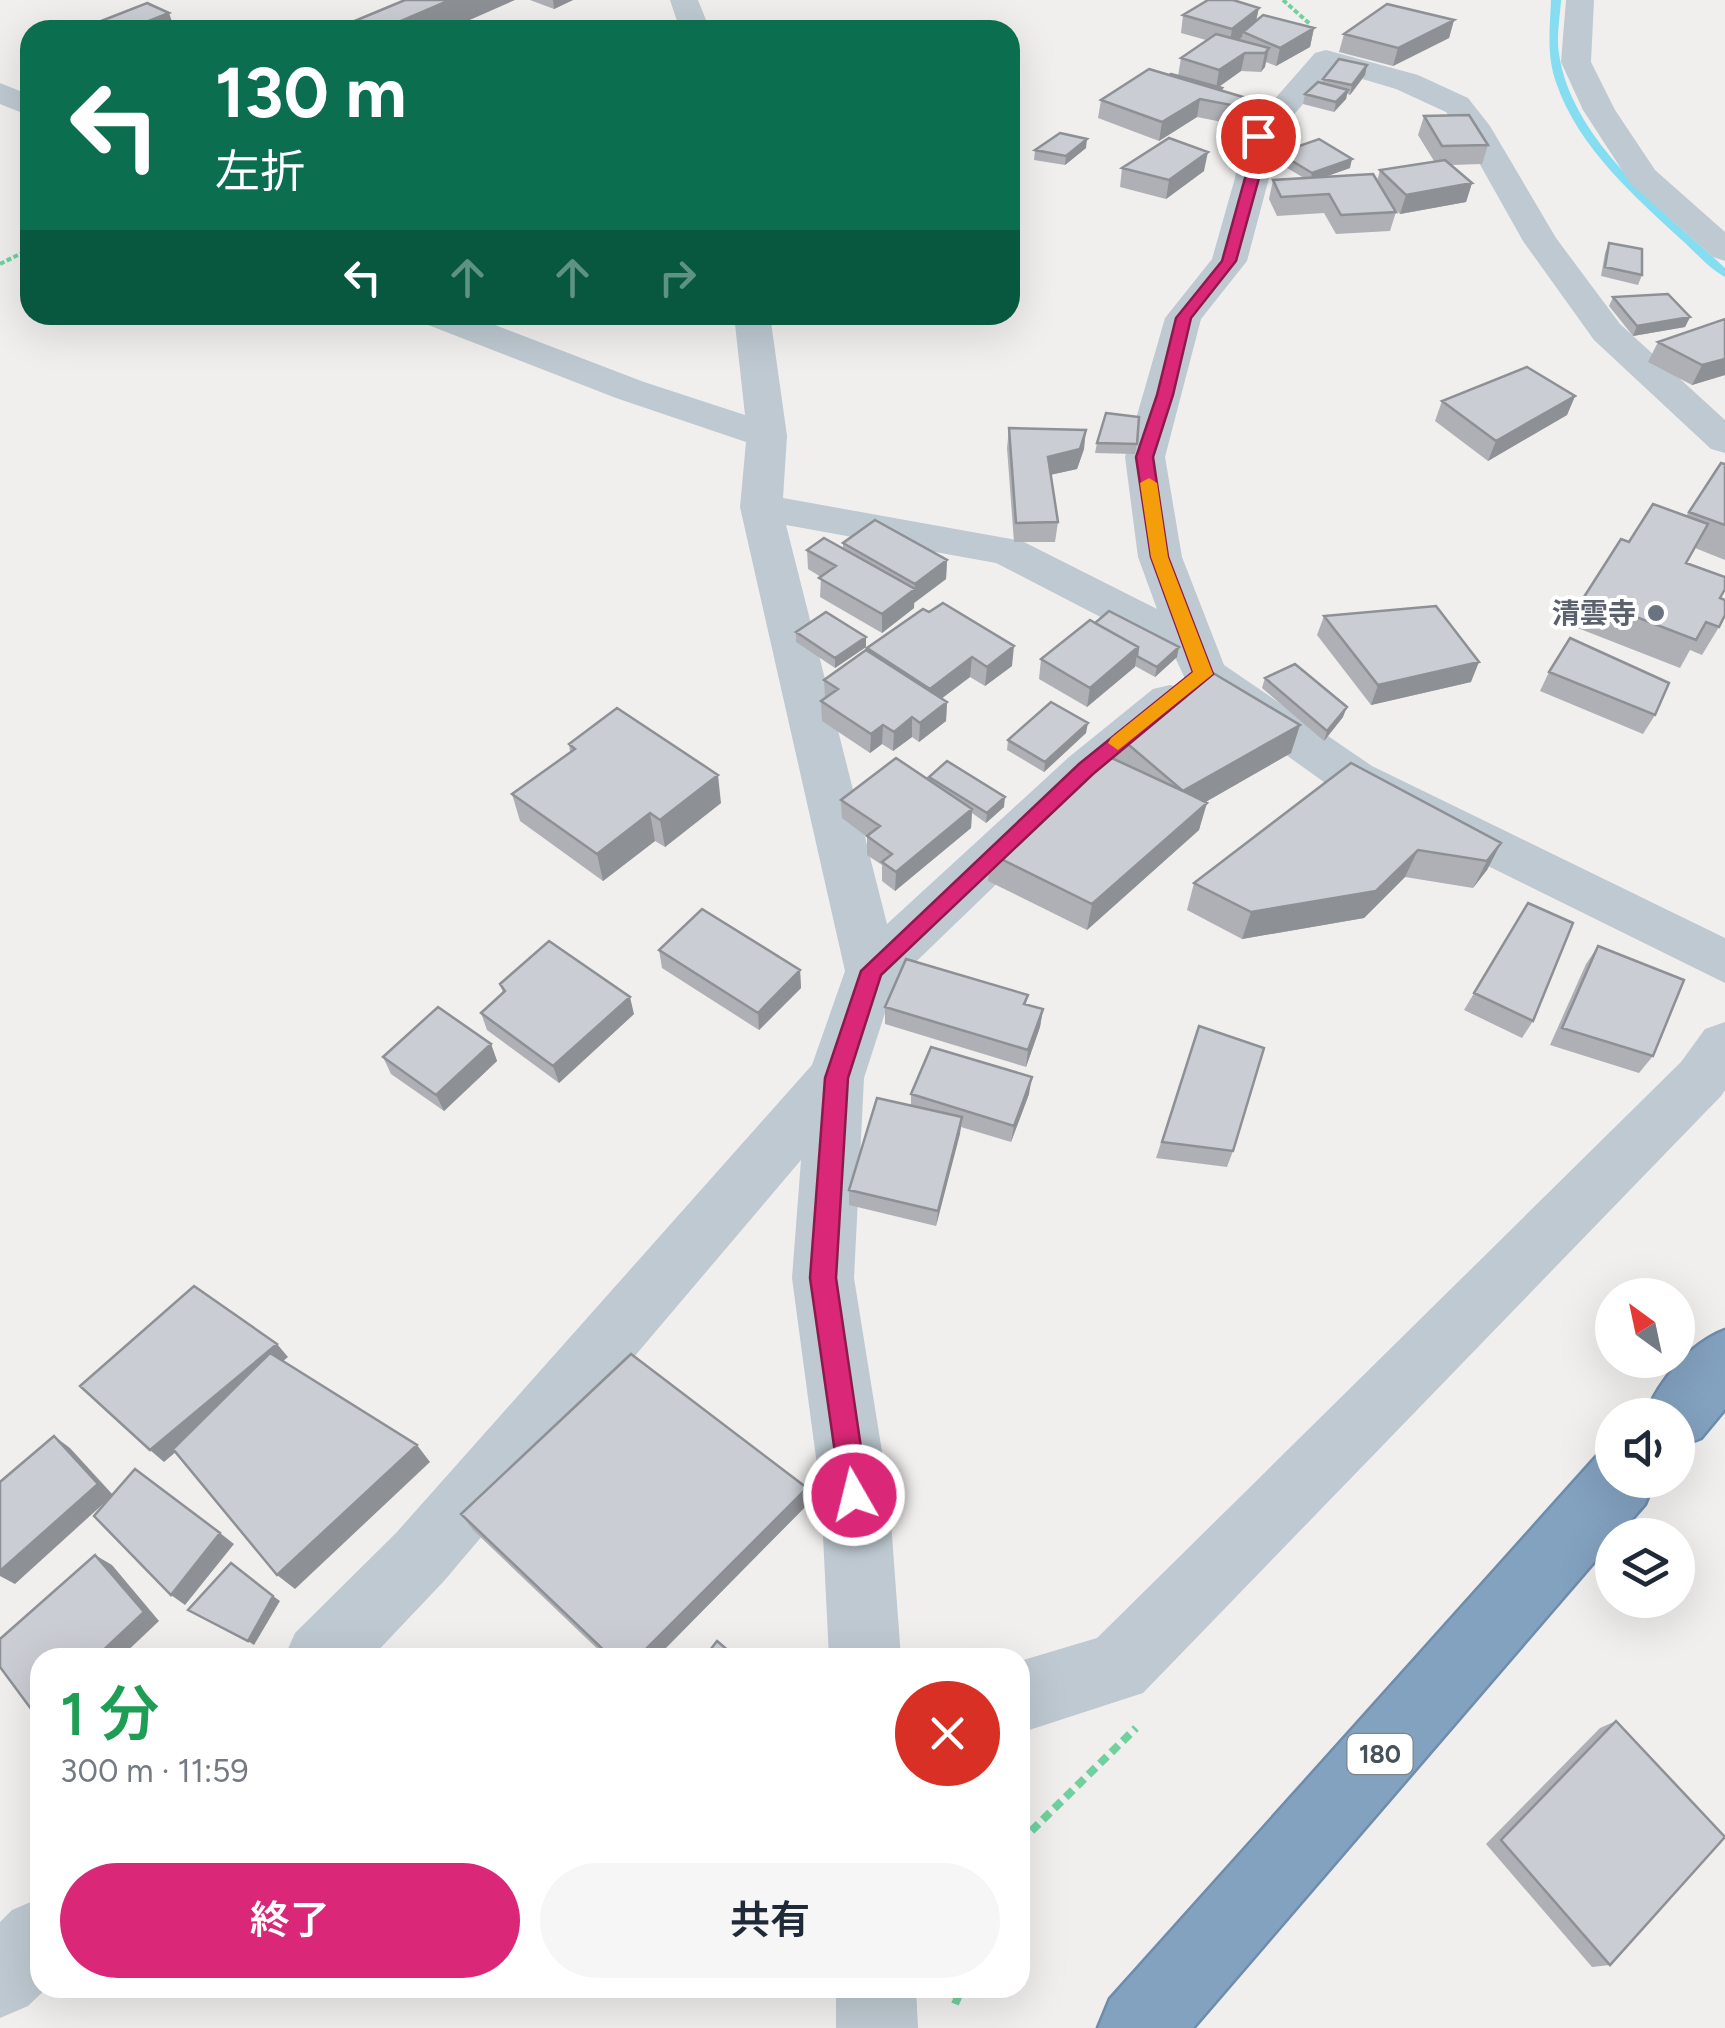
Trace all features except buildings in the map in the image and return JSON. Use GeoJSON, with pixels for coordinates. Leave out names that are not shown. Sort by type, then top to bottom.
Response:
{"type":"FeatureCollection","features":[{"type":"Feature","properties":{"kind":"highway"},"geometry":{"type":"LineString","coordinates":[[1694,1398],[1725,1362]]}},
{"type":"Feature","properties":{"kind":"highway","name":"180"},"geometry":{"type":"LineString","coordinates":[[1139,2028],[1605,1498]]}},
{"type":"Feature","properties":{"kind":"street"},"geometry":{"type":"LineString","coordinates":[[1580,0],[1576,62],[1599,110],[1643,177],[1725,250]]}},
{"type":"Feature","properties":{"kind":"street"},"geometry":{"type":"LineString","coordinates":[[1198,660],[1160,557],[1145,457],[1184,318],[1229,261],[1252,178],[1258,136],[1326,59],[1408,82],[1457,105],[1474,126],[1540,240],[1607,332],[1725,441]]}},
{"type":"Feature","properties":{"kind":"street"},"geometry":{"type":"LineString","coordinates":[[462,325],[630,390],[767,436]]}},
{"type":"Feature","properties":{"kind":"street"},"geometry":{"type":"LineString","coordinates":[[753,325],[767,436],[761,507],[872,971]]}},
{"type":"Feature","properties":{"kind":"street"},"geometry":{"type":"LineString","coordinates":[[761,507],[1006,552],[1198,660],[1355,779],[1725,962]]}},
{"type":"Feature","properties":{"kind":"street"},"geometry":{"type":"LineString","coordinates":[[864,1648],[854,1495],[823,1278],[836,1078],[872,971],[1198,660]]}},
{"type":"Feature","properties":{"kind":"street"},"geometry":{"type":"LineString","coordinates":[[1030,1694],[1118,1668],[1701,1078],[1725,1045]]}},
{"type":"Feature","properties":{"kind":"street"},"geometry":{"type":"LineString","coordinates":[[330,1648],[420,1558],[836,1078]]}},
{"type":"Feature","properties":{"kind":"street"},"geometry":{"type":"LineString","coordinates":[[0,1978],[30,1948]]}},
{"type":"Feature","properties":{"kind":"street"},"geometry":{"type":"LineString","coordinates":[[876,1998],[878,2028]]}},
{"type":"Feature","properties":{"kind":"path"},"geometry":{"type":"LineString","coordinates":[[955,2004],[958,1998]]}},
{"type":"Feature","properties":{"kind":"waterway"},"geometry":{"type":"LineString","coordinates":[[1556,0],[1554,54],[1562,85],[1577,116],[1597,146],[1648,202],[1725,274]]}},
{"type":"Feature","properties":{"kind":"slow traffic"},"geometry":{"type":"LineString","coordinates":[[1118,743],[1204,674],[1160,557],[1149,483]]}},
{"type":"Feature","properties":{"kind":"place","name":"清雲寺"},"geometry":{"type":"Point","coordinates":[1656,613]}},
{"type":"Feature","properties":{"kind":"route"},"geometry":{"type":"LineString","coordinates":[[854,1495],[823,1278],[836,1078],[872,971],[1086,769],[1204,674],[1160,557],[1145,457],[1184,318],[1229,261],[1252,178],[1258,136]]}}]}
